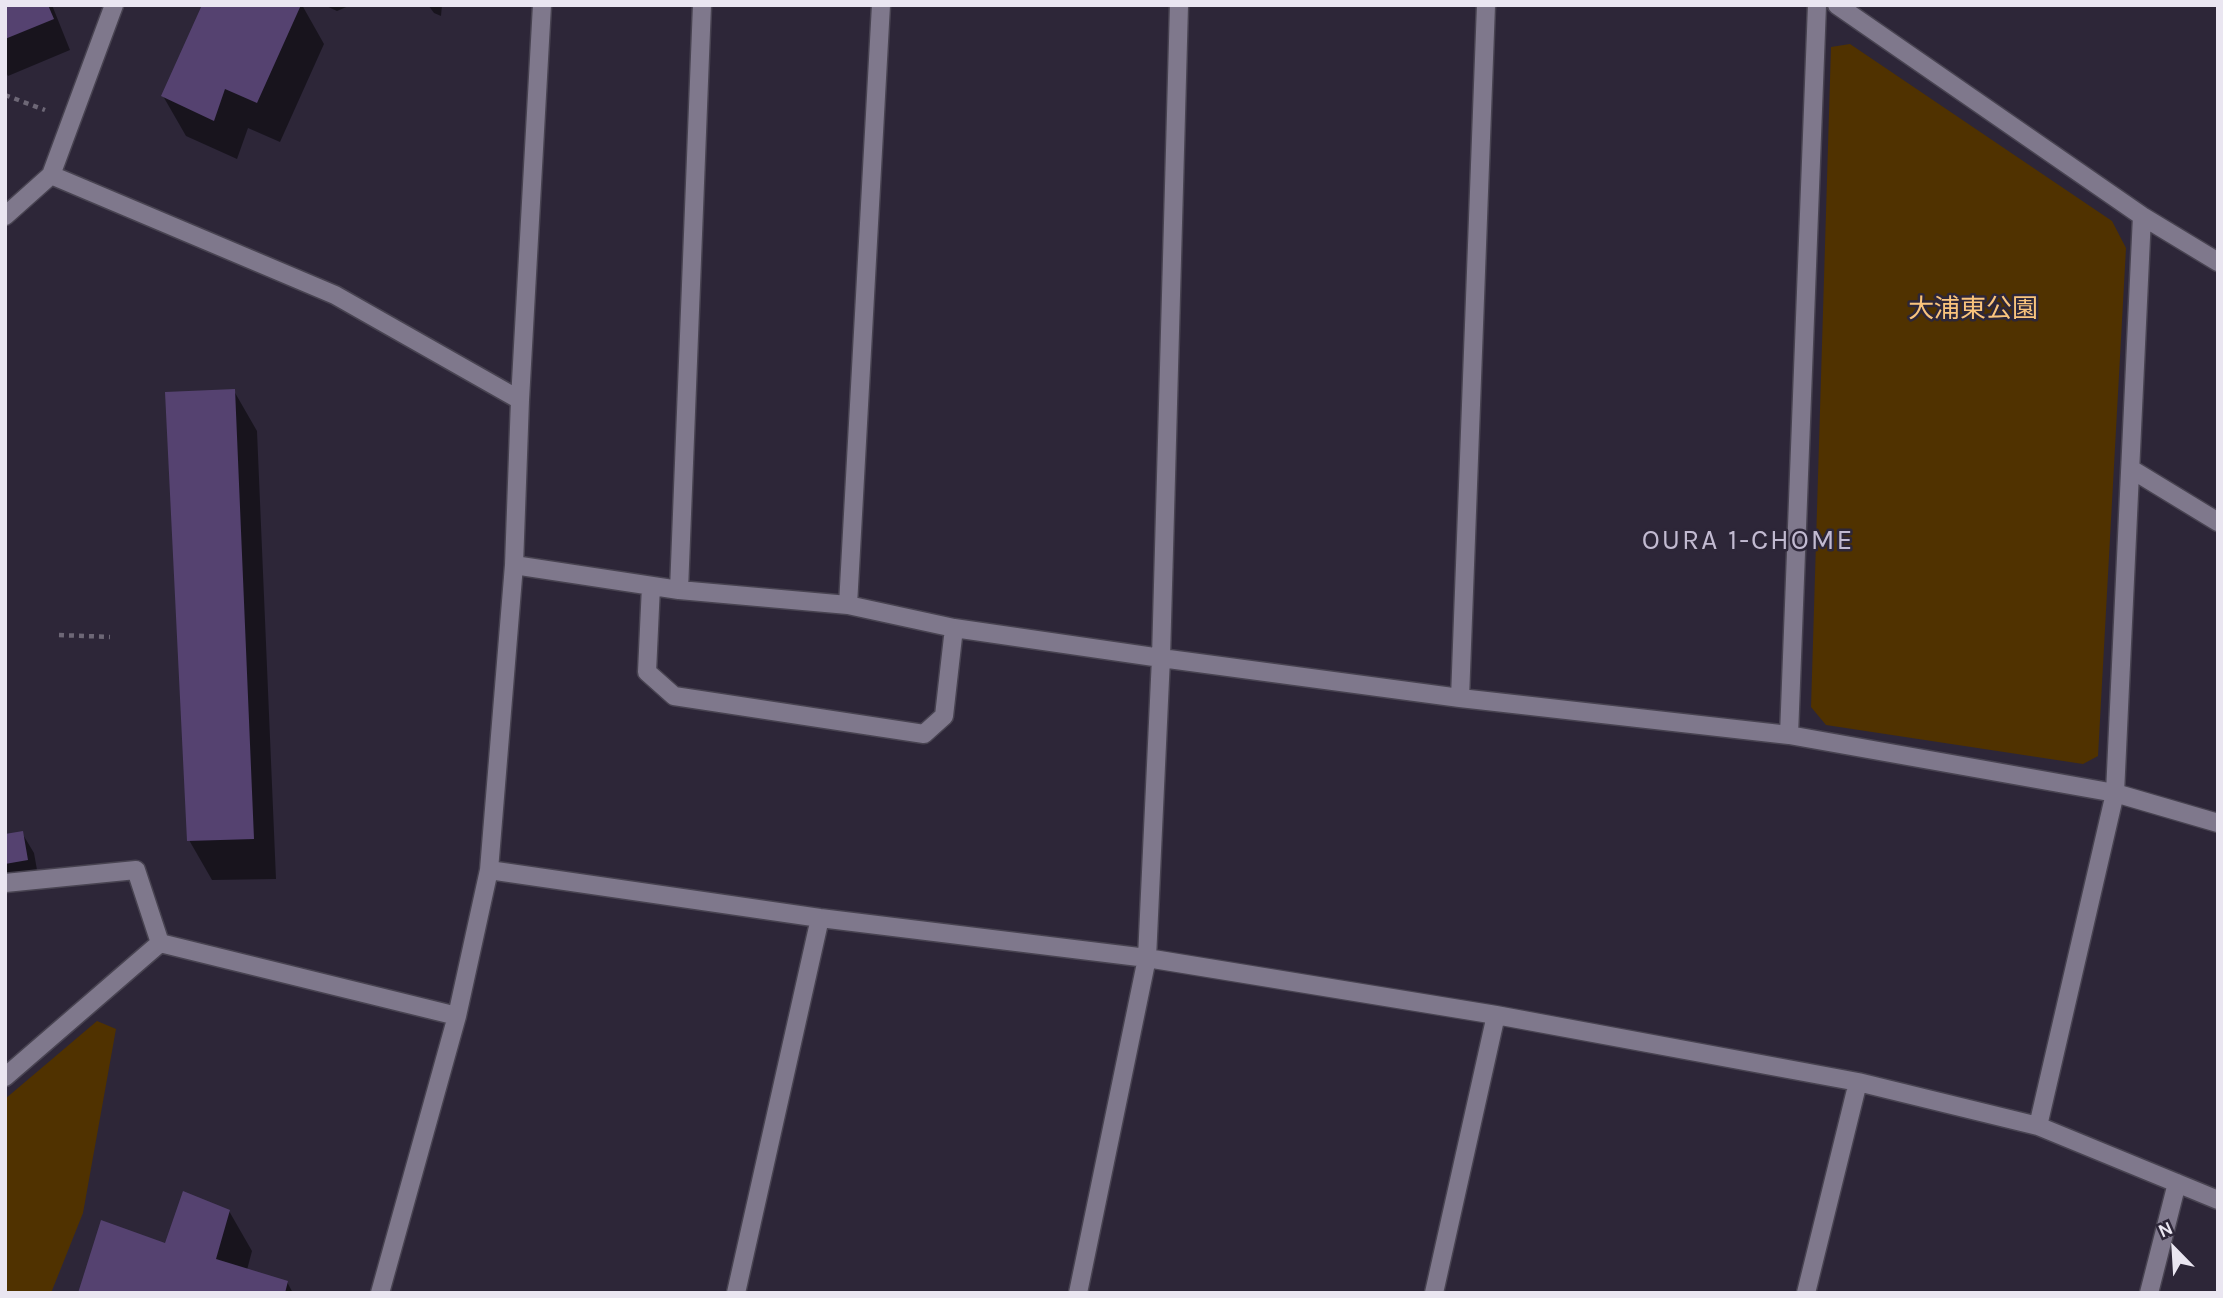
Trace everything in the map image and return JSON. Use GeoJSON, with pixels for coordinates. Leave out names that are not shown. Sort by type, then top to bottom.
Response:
{"type":"FeatureCollection","features":[{"type":"Feature","properties":{"kind":"street"},"geometry":{"type":"LineString","coordinates":[[5,216],[51,174],[114,5]]}},
{"type":"Feature","properties":{"kind":"street"},"geometry":{"type":"LineString","coordinates":[[380,1293],[457,1016],[489,870],[514,565],[520,400],[542,5]]}},
{"type":"Feature","properties":{"kind":"street"},"geometry":{"type":"LineString","coordinates":[[678,590],[702,5]]}},
{"type":"Feature","properties":{"kind":"street"},"geometry":{"type":"LineString","coordinates":[[848,605],[881,5]]}},
{"type":"Feature","properties":{"kind":"street"},"geometry":{"type":"LineString","coordinates":[[1079,1293],[1147,958],[1161,658],[1179,5]]}},
{"type":"Feature","properties":{"kind":"street"},"geometry":{"type":"LineString","coordinates":[[1460,698],[1486,5]]}},
{"type":"Feature","properties":{"kind":"street"},"geometry":{"type":"LineString","coordinates":[[1789,735],[1817,5]]}},
{"type":"Feature","properties":{"kind":"street"},"geometry":{"type":"LineString","coordinates":[[1837,5],[2142,216],[2218,262]]}},
{"type":"Feature","properties":{"kind":"street"},"geometry":{"type":"LineString","coordinates":[[51,174],[335,295],[520,400]]}},
{"type":"Feature","properties":{"kind":"street"},"geometry":{"type":"LineString","coordinates":[[2038,1126],[2115,793],[2142,216]]}},
{"type":"Feature","properties":{"kind":"street"},"geometry":{"type":"LineString","coordinates":[[2130,469],[2218,523]]}},
{"type":"Feature","properties":{"kind":"street"},"geometry":{"type":"LineString","coordinates":[[514,565],[678,590],[848,605],[954,628],[1460,698],[1789,735],[2115,793],[2218,823]]}},
{"type":"Feature","properties":{"kind":"street"},"geometry":{"type":"LineString","coordinates":[[651,586],[647,671],[674,696],[924,734],[944,716],[954,628]]}},
{"type":"Feature","properties":{"kind":"street"},"geometry":{"type":"LineString","coordinates":[[5,883],[136,870],[160,943]]}},
{"type":"Feature","properties":{"kind":"street"},"geometry":{"type":"LineString","coordinates":[[489,870],[820,918],[1147,958],[1496,1015],[1858,1082],[2038,1126],[2218,1200]]}},
{"type":"Feature","properties":{"kind":"street"},"geometry":{"type":"LineString","coordinates":[[736,1293],[820,918]]}},
{"type":"Feature","properties":{"kind":"street"},"geometry":{"type":"LineString","coordinates":[[160,943],[457,1016]]}},
{"type":"Feature","properties":{"kind":"street"},"geometry":{"type":"LineString","coordinates":[[5,1077],[160,943]]}},
{"type":"Feature","properties":{"kind":"street"},"geometry":{"type":"LineString","coordinates":[[1434,1293],[1496,1015]]}},
{"type":"Feature","properties":{"kind":"street"},"geometry":{"type":"LineString","coordinates":[[1806,1293],[1858,1082]]}},
{"type":"Feature","properties":{"kind":"street"},"geometry":{"type":"LineString","coordinates":[[2149,1293],[2177,1183]]}},
{"type":"Feature","properties":{"kind":"path"},"geometry":{"type":"LineString","coordinates":[[5,95],[72,120]]}},
{"type":"Feature","properties":{"kind":"path"},"geometry":{"type":"LineString","coordinates":[[59,635],[110,637]]}},
{"type":"Feature","properties":{"kind":"green space","name":"大浦東公園"},"geometry":{"type":"Polygon","coordinates":[[[1850,44],[2112,221],[2126,248],[2098,756],[2083,764],[1826,725],[1811,707],[1831,47],[1850,44]]]}},
{"type":"Feature","properties":{"kind":"green space"},"geometry":{"type":"Polygon","coordinates":[[[97,1021],[116,1029],[83,1213],[51,1293],[5,1293],[5,1099],[97,1021]]]}},
{"type":"Feature","properties":{"kind":"building"},"geometry":{"type":"Polygon","coordinates":[[[5,5],[48,5],[54,19],[5,39],[5,5]]]}},
{"type":"Feature","properties":{"kind":"building"},"geometry":{"type":"Polygon","coordinates":[[[202,5],[301,5],[257,103],[225,89],[214,121],[161,96],[202,5]]]}},
{"type":"Feature","properties":{"kind":"building"},"geometry":{"type":"Polygon","coordinates":[[[235,389],[254,839],[187,841],[165,392],[235,389]]]}},
{"type":"Feature","properties":{"kind":"building"},"geometry":{"type":"Polygon","coordinates":[[[23,831],[28,860],[5,864],[5,834],[23,831]]]}},
{"type":"Feature","properties":{"kind":"building"},"geometry":{"type":"Polygon","coordinates":[[[183,1191],[230,1210],[216,1259],[288,1281],[285,1293],[78,1293],[101,1220],[165,1243],[183,1191]]]}},
{"type":"Feature","properties":{"kind":"district","name":"OURA 1-CHOME"},"geometry":{"type":"Point","coordinates":[1748,541]}}]}
